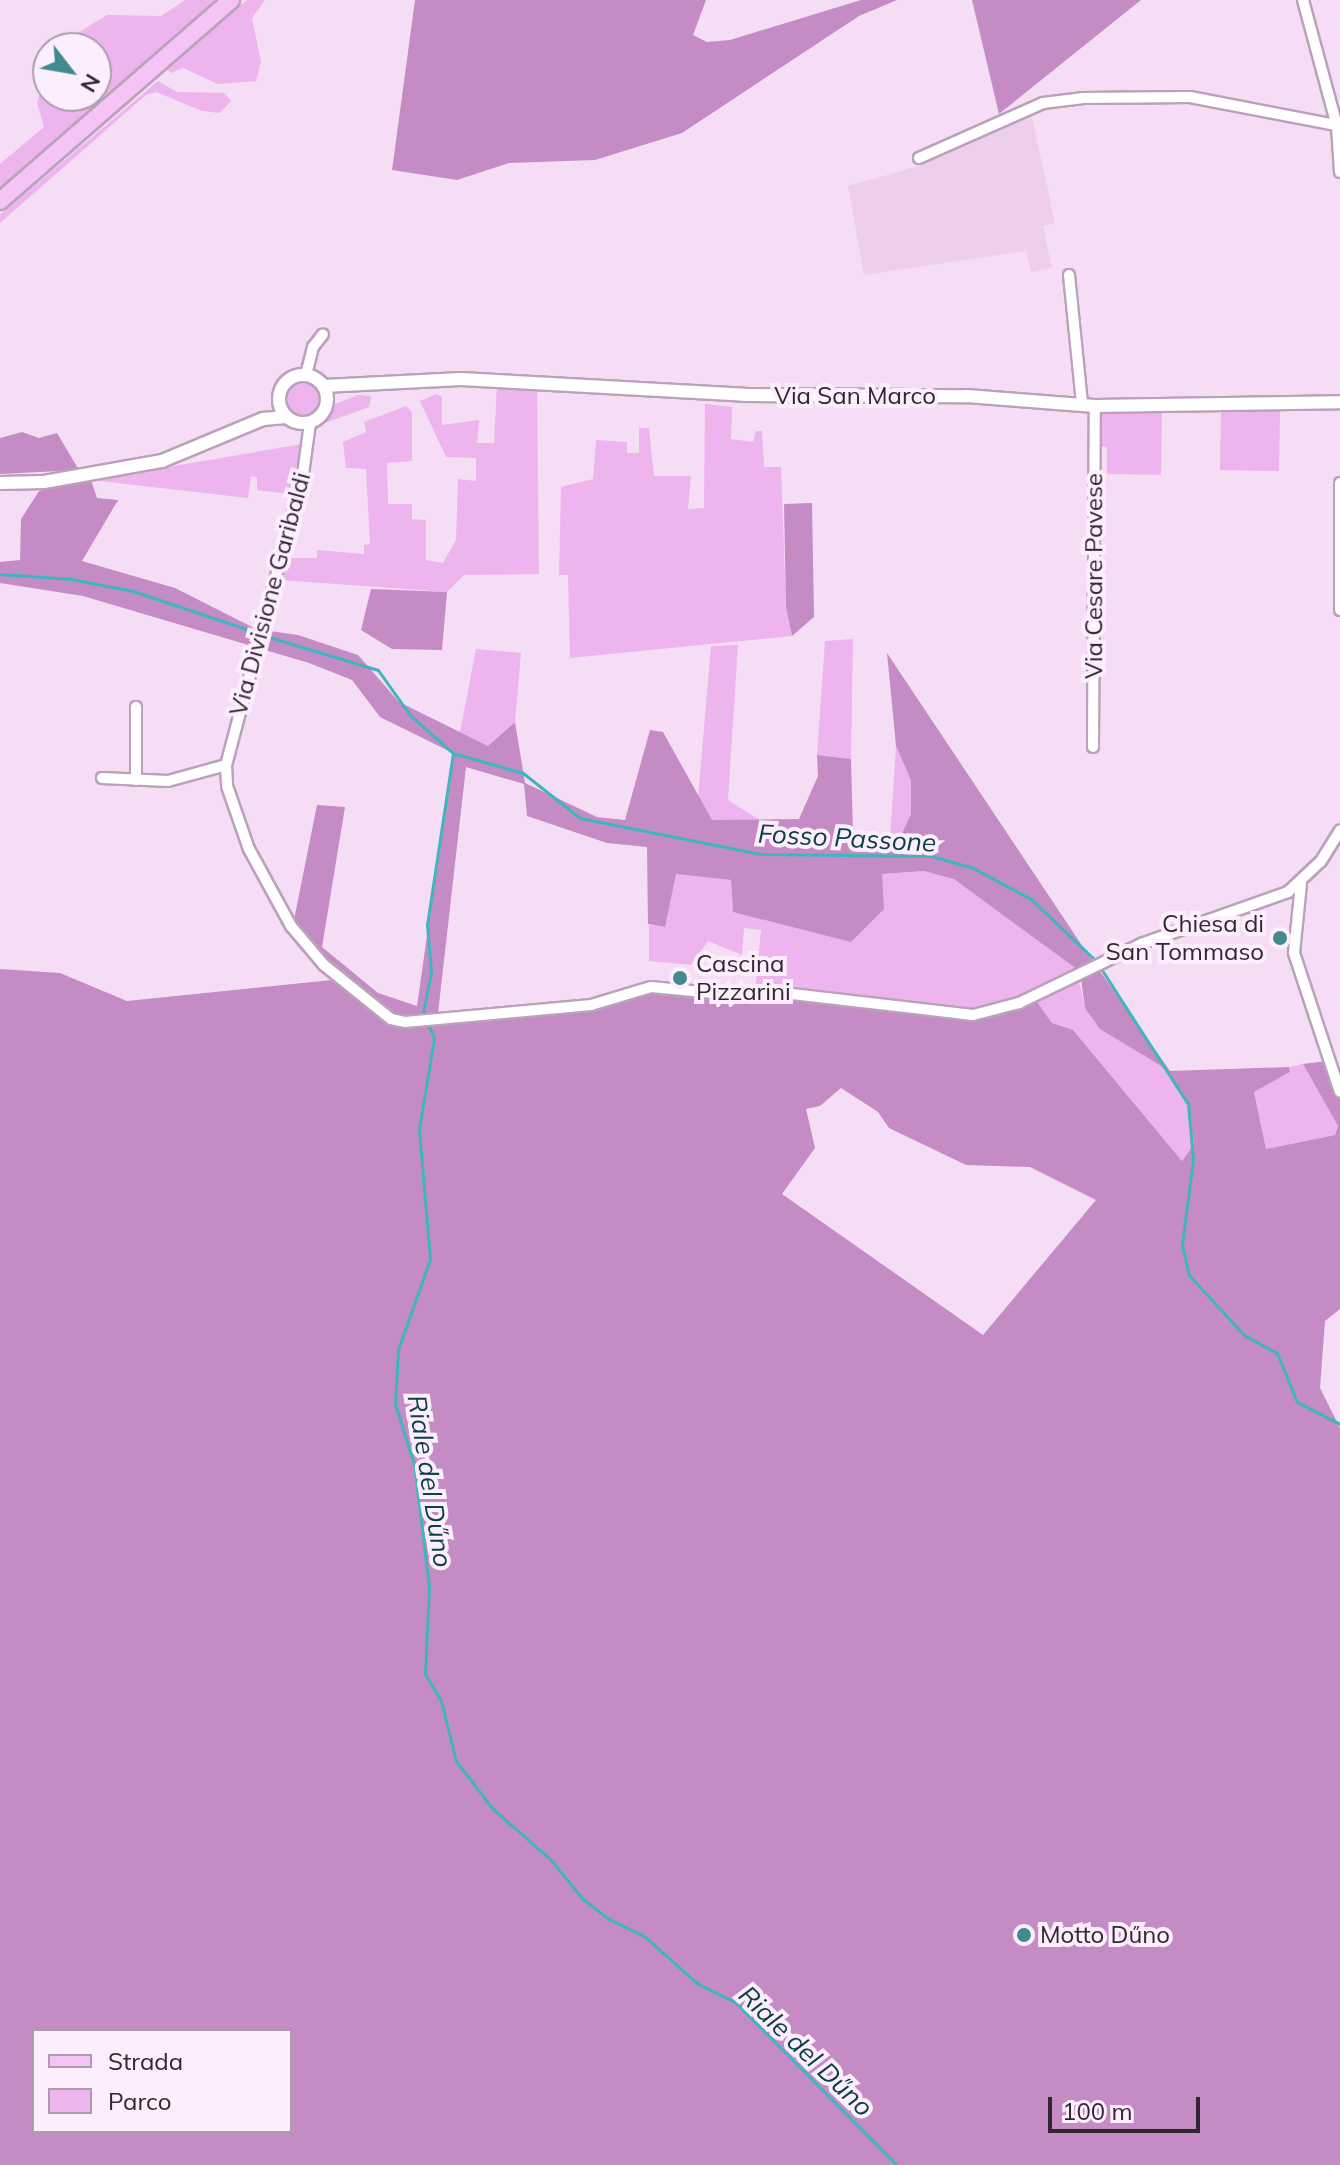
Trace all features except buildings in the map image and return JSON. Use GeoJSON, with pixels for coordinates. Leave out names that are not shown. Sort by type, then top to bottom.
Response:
{"type":"FeatureCollection","features":[{"type":"Feature","properties":{"kind":"main road"},"geometry":{"type":"LineString","coordinates":[[0,201],[231,0]]}},
{"type":"Feature","properties":{"kind":"street"},"geometry":{"type":"LineString","coordinates":[[1303,0],[1338,126],[1340,172]]}},
{"type":"Feature","properties":{"kind":"street"},"geometry":{"type":"LineString","coordinates":[[919,158],[1043,103],[1082,98],[1190,97],[1338,126]]}},
{"type":"Feature","properties":{"kind":"street","name":"Via Cesare Pavese"},"geometry":{"type":"LineString","coordinates":[[1069,275],[1089,405],[1093,747]]}},
{"type":"Feature","properties":{"kind":"street"},"geometry":{"type":"LineString","coordinates":[[306,375],[313,347],[323,334]]}},
{"type":"Feature","properties":{"kind":"street"},"geometry":{"type":"LineString","coordinates":[[0,483],[44,482],[162,461],[263,419],[286,417],[310,423],[326,407],[324,386],[306,375],[287,381],[278,400],[263,419]]}},
{"type":"Feature","properties":{"kind":"street","name":"Via San Marco"},"geometry":{"type":"LineString","coordinates":[[324,386],[370,387],[461,379],[745,395],[967,396],[1089,405],[1340,402]]}},
{"type":"Feature","properties":{"kind":"street","name":"Via San Marco"},"geometry":{"type":"LineString","coordinates":[[326,407],[340,395],[370,387]]}},
{"type":"Feature","properties":{"kind":"street"},"geometry":{"type":"LineString","coordinates":[[278,400],[286,417]]}},
{"type":"Feature","properties":{"kind":"street","name":"Via Divisione Garibaldi"},"geometry":{"type":"LineString","coordinates":[[226,765],[303,474],[310,423]]}},
{"type":"Feature","properties":{"kind":"street"},"geometry":{"type":"LineString","coordinates":[[1340,483],[1340,610]]}},
{"type":"Feature","properties":{"kind":"street"},"geometry":{"type":"LineString","coordinates":[[136,707],[136,780]]}},
{"type":"Feature","properties":{"kind":"street"},"geometry":{"type":"LineString","coordinates":[[102,778],[168,781],[226,765],[227,786],[249,849],[305,947],[391,1019],[426,1019],[591,1005],[651,987],[754,997],[792,994],[973,1015],[1065,985],[1141,944],[1288,892],[1304,879]]}},
{"type":"Feature","properties":{"kind":"street"},"geometry":{"type":"LineString","coordinates":[[1340,831],[1297,892],[1294,953],[1340,1092]]}},
{"type":"Feature","properties":{"kind":"shaded area"},"geometry":{"type":"Polygon","coordinates":[[[415,0],[706,0],[693,35],[707,42],[730,40],[861,0],[897,0],[859,16],[682,133],[595,160],[509,163],[457,180],[392,170],[415,0]]]}},
{"type":"Feature","properties":{"kind":"shaded area"},"geometry":{"type":"Polygon","coordinates":[[[972,0],[1141,0],[999,114],[972,0]]]}},
{"type":"Feature","properties":{"kind":"shaded area"},"geometry":{"type":"Polygon","coordinates":[[[1032,117],[1055,223],[1043,226],[1052,268],[1031,272],[1026,251],[864,275],[848,186],[919,166],[1032,117]]]}},
{"type":"Feature","properties":{"kind":"shaded area"},"geometry":{"type":"Polygon","coordinates":[[[22,432],[39,438],[57,433],[79,470],[0,474],[0,438],[22,432]]]}},
{"type":"Feature","properties":{"kind":"shaded area"},"geometry":{"type":"Polygon","coordinates":[[[91,480],[97,498],[118,500],[82,561],[175,588],[256,629],[298,635],[358,655],[399,702],[488,746],[515,722],[525,783],[597,817],[625,820],[650,730],[663,732],[712,820],[799,819],[818,776],[817,755],[851,759],[853,834],[895,848],[911,814],[911,780],[896,746],[887,653],[1093,962],[1078,970],[954,879],[924,871],[882,874],[884,909],[851,942],[733,912],[731,880],[676,874],[665,927],[648,924],[647,847],[607,843],[527,816],[524,784],[466,767],[437,1022],[596,1008],[651,989],[791,995],[880,1009],[943,1012],[973,1012],[1032,995],[1052,1023],[1073,1030],[1182,1161],[1194,1144],[1188,1104],[1168,1070],[1100,1029],[1085,1008],[1080,972],[1095,964],[1170,1071],[1289,1067],[1290,1072],[1254,1092],[1266,1149],[1335,1135],[1338,1126],[1303,1064],[1327,1061],[1340,1091],[1340,1309],[1325,1321],[1320,1388],[1340,1428],[1340,2165],[0,2165],[0,969],[60,973],[127,1001],[332,980],[302,951],[287,926],[294,920],[317,805],[345,807],[322,947],[378,993],[417,1006],[453,753],[380,717],[352,680],[309,663],[83,596],[0,583],[0,562],[20,560],[21,519],[39,491],[91,480]],[[841,1088],[820,1106],[806,1109],[815,1148],[782,1194],[983,1335],[1096,1200],[1030,1167],[966,1165],[889,1128],[878,1112],[841,1088]]]}},
{"type":"Feature","properties":{"kind":"shaded area"},"geometry":{"type":"Polygon","coordinates":[[[812,503],[814,617],[792,636],[786,607],[784,504],[812,503]]]}},
{"type":"Feature","properties":{"kind":"shaded area"},"geometry":{"type":"Polygon","coordinates":[[[371,589],[447,592],[442,650],[392,649],[361,630],[371,589]]]}},
{"type":"Feature","properties":{"kind":"green space"},"geometry":{"type":"Polygon","coordinates":[[[185,0],[219,0],[112,93],[112,32],[79,32],[107,15],[161,16],[185,0]]]}},
{"type":"Feature","properties":{"kind":"green space"},"geometry":{"type":"Polygon","coordinates":[[[247,0],[265,0],[252,18],[261,62],[256,81],[218,84],[183,68],[171,73],[165,67],[247,0]]]}},
{"type":"Feature","properties":{"kind":"green space"},"geometry":{"type":"Polygon","coordinates":[[[158,81],[177,92],[224,93],[231,101],[220,113],[202,111],[156,92],[146,95],[0,223],[0,215],[158,81]]]}},
{"type":"Feature","properties":{"kind":"green space"},"geometry":{"type":"Polygon","coordinates":[[[40,112],[91,112],[0,191],[0,164],[44,127],[40,112]]]}},
{"type":"Feature","properties":{"kind":"green space"},"geometry":{"type":"Polygon","coordinates":[[[303,383],[316,388],[321,401],[316,414],[303,419],[290,414],[285,401],[290,388],[303,383]]]}},
{"type":"Feature","properties":{"kind":"green space"},"geometry":{"type":"Polygon","coordinates":[[[497,385],[537,389],[539,574],[464,575],[447,592],[281,580],[287,558],[317,558],[317,550],[364,554],[364,545],[370,544],[366,469],[346,468],[343,442],[366,432],[364,422],[406,406],[412,412],[412,461],[387,463],[388,504],[412,504],[412,519],[426,520],[426,560],[443,563],[456,540],[458,479],[476,481],[476,458],[446,457],[420,401],[436,394],[442,397],[442,425],[479,420],[477,443],[494,443],[497,385]]]}},
{"type":"Feature","properties":{"kind":"green space"},"geometry":{"type":"Polygon","coordinates":[[[358,395],[371,396],[369,407],[322,424],[333,405],[358,395]]]}},
{"type":"Feature","properties":{"kind":"green space"},"geometry":{"type":"Polygon","coordinates":[[[705,404],[732,407],[731,439],[753,442],[756,431],[762,431],[764,467],[781,467],[786,607],[792,636],[570,658],[568,575],[559,575],[561,487],[593,479],[596,440],[627,442],[627,453],[639,453],[639,428],[649,428],[654,476],[691,476],[688,509],[704,508],[705,404]]]}},
{"type":"Feature","properties":{"kind":"green space"},"geometry":{"type":"Polygon","coordinates":[[[1097,410],[1162,412],[1161,475],[1107,474],[1107,447],[1096,446],[1097,410]]]}},
{"type":"Feature","properties":{"kind":"green space"},"geometry":{"type":"Polygon","coordinates":[[[1221,411],[1280,411],[1279,471],[1220,470],[1221,411]]]}},
{"type":"Feature","properties":{"kind":"green space"},"geometry":{"type":"Polygon","coordinates":[[[303,444],[289,494],[257,490],[257,478],[251,476],[248,498],[91,480],[303,444]]]}},
{"type":"Feature","properties":{"kind":"green space"},"geometry":{"type":"Polygon","coordinates":[[[853,639],[851,759],[817,755],[825,641],[853,639]]]}},
{"type":"Feature","properties":{"kind":"green space"},"geometry":{"type":"Polygon","coordinates":[[[738,645],[728,800],[761,821],[711,820],[698,798],[711,646],[738,645]]]}},
{"type":"Feature","properties":{"kind":"green space"},"geometry":{"type":"Polygon","coordinates":[[[476,649],[521,653],[515,722],[488,746],[460,732],[476,649]]]}},
{"type":"Feature","properties":{"kind":"green space"},"geometry":{"type":"Polygon","coordinates":[[[896,746],[911,779],[911,814],[895,848],[878,842],[890,838],[896,746]]]}},
{"type":"Feature","properties":{"kind":"green space"},"geometry":{"type":"Polygon","coordinates":[[[924,871],[954,878],[1078,970],[1020,999],[973,1011],[755,994],[761,930],[744,928],[742,955],[708,941],[691,965],[649,961],[649,925],[665,927],[675,874],[731,880],[733,912],[851,941],[882,874],[924,871]]]}},
{"type":"Feature","properties":{"kind":"green space"},"geometry":{"type":"Polygon","coordinates":[[[1077,972],[1085,1008],[1168,1070],[1188,1104],[1194,1144],[1182,1161],[1073,1030],[1052,1023],[1032,995],[1077,972]]]}},
{"type":"Feature","properties":{"kind":"green space"},"geometry":{"type":"Polygon","coordinates":[[[1303,1064],[1338,1126],[1335,1135],[1266,1149],[1254,1092],[1290,1072],[1289,1067],[1303,1064]]]}},
{"type":"Feature","properties":{"kind":"waterway"},"geometry":{"type":"LineString","coordinates":[[0,574],[71,579],[133,591],[252,631]]}},
{"type":"Feature","properties":{"kind":"waterway","name":"Fosso Passone"},"geometry":{"type":"LineString","coordinates":[[269,637],[378,670],[410,715],[453,753],[523,773],[580,818],[760,854],[931,856],[973,868],[1031,899],[1096,961]]}},
{"type":"Feature","properties":{"kind":"waterway","name":"Riale del Dűno"},"geometry":{"type":"LineString","coordinates":[[453,753],[427,925],[431,972],[423,1013],[434,1038],[419,1130],[430,1259],[398,1350],[395,1404],[414,1464],[429,1586],[425,1674],[441,1701],[456,1761],[493,1809],[550,1859],[583,1899],[609,1919],[644,1936],[698,1984],[735,2002],[897,2165]]}},
{"type":"Feature","properties":{"kind":"waterway","name":"Fosso Passone"},"geometry":{"type":"LineString","coordinates":[[1100,967],[1188,1104],[1193,1159],[1182,1245],[1189,1275],[1244,1335],[1277,1353],[1297,1402],[1340,1424]]}},
{"type":"Feature","properties":{"kind":"place","name":"Chiesa di San Tommaso"},"geometry":{"type":"Point","coordinates":[1280,938]}},
{"type":"Feature","properties":{"kind":"place","name":"Cascina Pizzarini"},"geometry":{"type":"Point","coordinates":[680,978]}},
{"type":"Feature","properties":{"kind":"place","name":"Motto Dűno"},"geometry":{"type":"Point","coordinates":[1024,1935]}}]}
